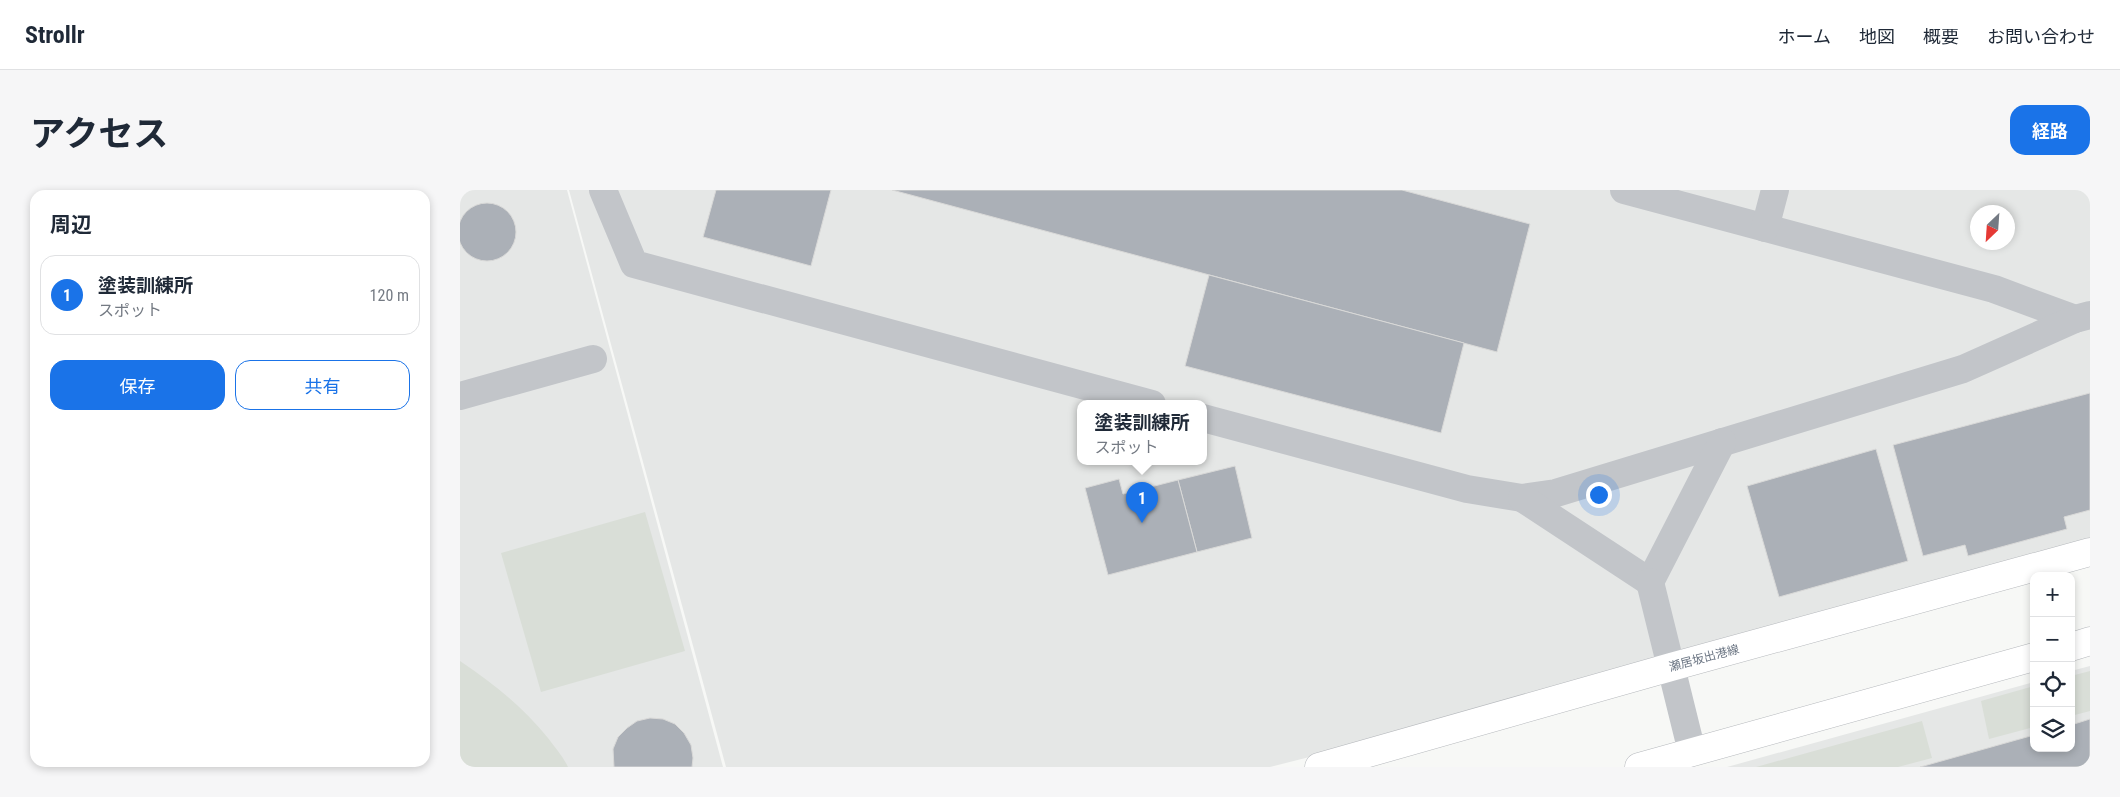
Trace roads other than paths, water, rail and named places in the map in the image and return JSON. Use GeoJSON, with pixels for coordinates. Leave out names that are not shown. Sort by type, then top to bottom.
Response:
{"type":"FeatureCollection","features":[{"type":"Feature","properties":{"kind":"main road","name":"瀬居坂出港線"},"geometry":{"type":"LineString","coordinates":[[1319,767],[1671,667],[2090,552]]}},
{"type":"Feature","properties":{"kind":"main road"},"geometry":{"type":"LineString","coordinates":[[2075,645],[2090,641]]}},
{"type":"Feature","properties":{"kind":"main road"},"geometry":{"type":"LineString","coordinates":[[1639,767],[2030,658]]}},
{"type":"Feature","properties":{"kind":"lane"},"geometry":{"type":"LineString","coordinates":[[603,190],[634,264],[1137,400]]}},
{"type":"Feature","properties":{"kind":"lane"},"geometry":{"type":"LineString","coordinates":[[1624,190],[1994,289],[2083,317]]}},
{"type":"Feature","properties":{"kind":"lane"},"geometry":{"type":"LineString","coordinates":[[1765,228],[1775,190]]}},
{"type":"Feature","properties":{"kind":"lane"},"geometry":{"type":"LineString","coordinates":[[1207,419],[1466,489],[1522,498],[1556,493],[1963,369],[2083,317]]}},
{"type":"Feature","properties":{"kind":"lane"},"geometry":{"type":"LineString","coordinates":[[460,396],[593,359]]}},
{"type":"Feature","properties":{"kind":"lane"},"geometry":{"type":"LineString","coordinates":[[1692,752],[1650,582],[1722,442]]}},
{"type":"Feature","properties":{"kind":"lane"},"geometry":{"type":"LineString","coordinates":[[1522,498],[1650,582]]}},
{"type":"Feature","properties":{"kind":"place","name":"塗装訓練所"},"geometry":{"type":"Point","coordinates":[1142,523]}}]}
